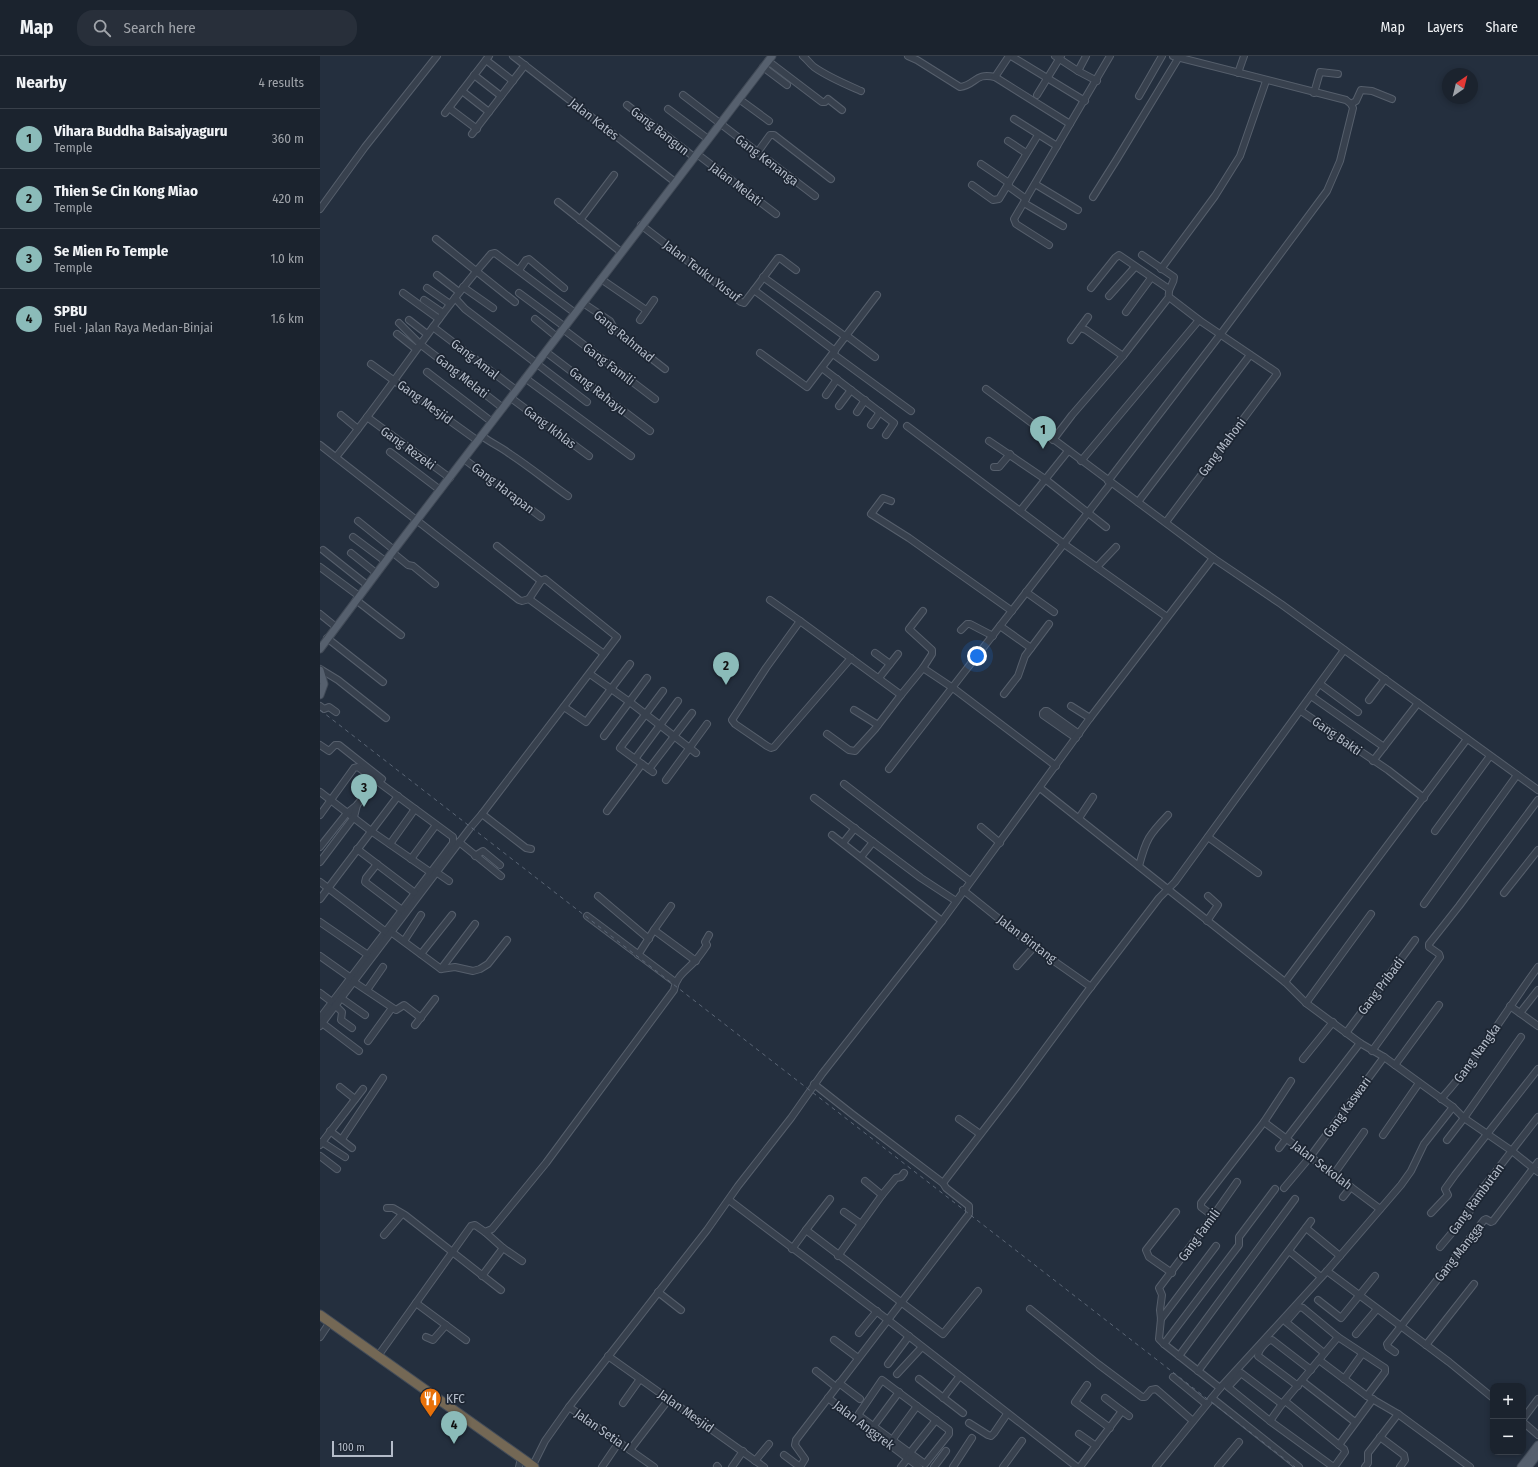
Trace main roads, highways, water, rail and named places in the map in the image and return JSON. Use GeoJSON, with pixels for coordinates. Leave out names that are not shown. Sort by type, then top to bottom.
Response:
{"type":"FeatureCollection","features":[{"type":"Feature","properties":{"kind":"highway"},"geometry":{"type":"LineString","coordinates":[[320,1315],[527,1465]]}},
{"type":"Feature","properties":{"kind":"highway"},"geometry":{"type":"LineString","coordinates":[[320,1319],[527,1465]]}},
{"type":"Feature","properties":{"kind":"main road"},"geometry":{"type":"LineString","coordinates":[[320,649],[357,598],[480,439],[769,58]]}},
{"type":"Feature","properties":{"kind":"main road"},"geometry":{"type":"LineString","coordinates":[[320,670],[324,684],[320,695]]}},
{"type":"Feature","properties":{"kind":"main road"},"geometry":{"type":"LineString","coordinates":[[1521,1467],[1538,1445]]}},
{"type":"Feature","properties":{"kind":"main road"},"geometry":{"type":"LineString","coordinates":[[1528,1467],[1538,1454]]}},
{"type":"Feature","properties":{"kind":"railway"},"geometry":{"type":"LineString","coordinates":[[320,710],[1295,1467]]}},
{"type":"Feature","properties":{"kind":"place","name":"Vihara Buddha Baisajyaguru"},"geometry":{"type":"Point","coordinates":[1043,449]}},
{"type":"Feature","properties":{"kind":"place","name":"Thien Se Cin Kong Miao"},"geometry":{"type":"Point","coordinates":[726,685]}},
{"type":"Feature","properties":{"kind":"place","name":"Se Mien Fo Temple"},"geometry":{"type":"Point","coordinates":[364,807]}},
{"type":"Feature","properties":{"kind":"place","name":"KFC"},"geometry":{"type":"Point","coordinates":[430,1418]}},
{"type":"Feature","properties":{"kind":"place","name":"SPBU"},"geometry":{"type":"Point","coordinates":[454,1444]}}]}
